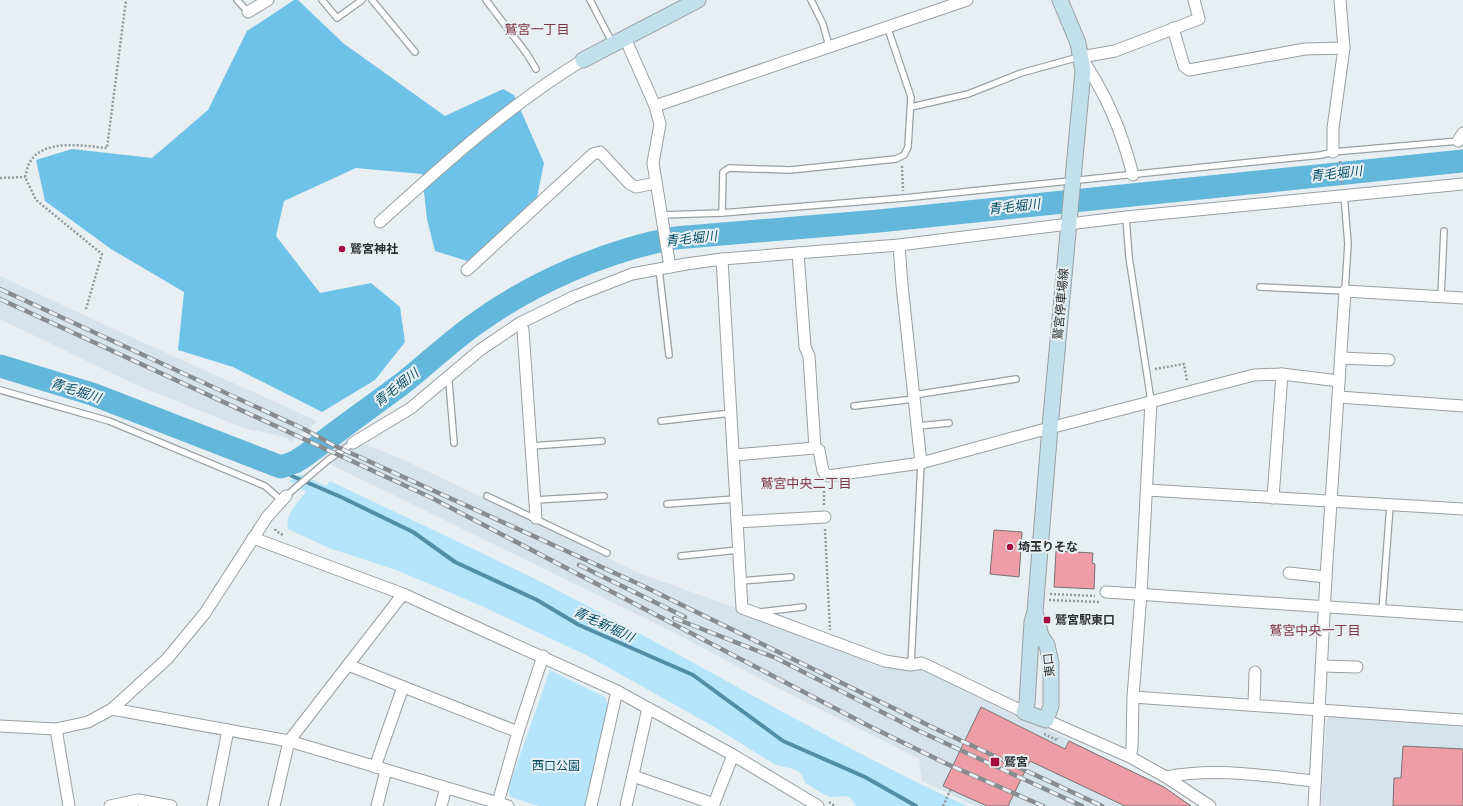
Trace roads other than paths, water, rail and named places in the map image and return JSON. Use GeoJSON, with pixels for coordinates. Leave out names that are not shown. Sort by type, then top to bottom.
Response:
{"type":"FeatureCollection","features":[{"type":"Feature","properties":{"kind":"main road"},"geometry":{"type":"LineString","coordinates":[[583,60],[698,0]]}},
{"type":"Feature","properties":{"kind":"main road","name":"鷲宮停車場線"},"geometry":{"type":"LineString","coordinates":[[1035,612],[1050,428],[1082,86],[1082,57],[1078,43],[1060,0]]}},
{"type":"Feature","properties":{"kind":"main road","name":"東口"},"geometry":{"type":"LineString","coordinates":[[1035,612],[1041,636],[1051,656],[1051,706],[1046,720]]}},
{"type":"Feature","properties":{"kind":"main road","name":"東口"},"geometry":{"type":"LineString","coordinates":[[1024,712],[1027,703],[1032,622],[1035,612]]}},
{"type":"Feature","properties":{"kind":"main road"},"geometry":{"type":"LineString","coordinates":[[1028,686],[1032,694],[1037,696],[1045,695],[1051,686]]}},
{"type":"Feature","properties":{"kind":"main road"},"geometry":{"type":"LineString","coordinates":[[1024,712],[1046,720]]}},
{"type":"Feature","properties":{"kind":"street"},"geometry":{"type":"LineString","coordinates":[[248,12],[268,0]]}},
{"type":"Feature","properties":{"kind":"street"},"geometry":{"type":"LineString","coordinates":[[655,106],[967,0]]}},
{"type":"Feature","properties":{"kind":"street"},"geometry":{"type":"LineString","coordinates":[[1133,175],[1123,137],[1114,116],[1105,96],[1082,57],[1115,51],[1198,19],[1194,0]]}},
{"type":"Feature","properties":{"kind":"street"},"geometry":{"type":"LineString","coordinates":[[1336,154],[1333,128],[1344,48],[1340,0]]}},
{"type":"Feature","properties":{"kind":"street"},"geometry":{"type":"LineString","coordinates":[[1174,28],[1184,66],[1189,70],[1305,49],[1344,48]]}},
{"type":"Feature","properties":{"kind":"street"},"geometry":{"type":"LineString","coordinates":[[619,41],[655,106],[660,124],[653,163],[663,218],[666,265]]}},
{"type":"Feature","properties":{"kind":"street"},"geometry":{"type":"LineString","coordinates":[[380,222],[451,158],[546,82],[583,60]]}},
{"type":"Feature","properties":{"kind":"street"},"geometry":{"type":"LineString","coordinates":[[467,270],[593,154],[600,152],[630,184],[636,187],[656,183]]}},
{"type":"Feature","properties":{"kind":"street"},"geometry":{"type":"LineString","coordinates":[[353,443],[411,408],[480,350],[520,323],[546,309],[632,274],[666,265],[899,245],[1069,220],[1126,217],[1343,193],[1463,184]]}},
{"type":"Feature","properties":{"kind":"street"},"geometry":{"type":"LineString","coordinates":[[899,245],[921,463]]}},
{"type":"Feature","properties":{"kind":"street"},"geometry":{"type":"LineString","coordinates":[[798,253],[805,347],[809,356],[815,448]]}},
{"type":"Feature","properties":{"kind":"street"},"geometry":{"type":"LineString","coordinates":[[722,259],[742,608],[830,642],[885,661],[911,665],[922,663],[1024,712]]}},
{"type":"Feature","properties":{"kind":"street"},"geometry":{"type":"LineString","coordinates":[[1314,806],[1324,607],[1345,291],[1463,298]]}},
{"type":"Feature","properties":{"kind":"street"},"geometry":{"type":"LineString","coordinates":[[520,323],[523,330],[536,518]]}},
{"type":"Feature","properties":{"kind":"street"},"geometry":{"type":"LineString","coordinates":[[1340,358],[1389,360]]}},
{"type":"Feature","properties":{"kind":"street"},"geometry":{"type":"LineString","coordinates":[[734,455],[815,448],[819,450],[825,474],[828,476],[921,463],[1254,375],[1282,374],[1339,381]]}},
{"type":"Feature","properties":{"kind":"street"},"geometry":{"type":"LineString","coordinates":[[1273,498],[1282,374]]}},
{"type":"Feature","properties":{"kind":"street"},"geometry":{"type":"LineString","coordinates":[[1339,397],[1463,406]]}},
{"type":"Feature","properties":{"kind":"street"},"geometry":{"type":"LineString","coordinates":[[1130,758],[1132,748],[1132,697],[1141,594],[1152,402]]}},
{"type":"Feature","properties":{"kind":"street"},"geometry":{"type":"LineString","coordinates":[[1147,490],[1390,506],[1463,509]]}},
{"type":"Feature","properties":{"kind":"street"},"geometry":{"type":"LineString","coordinates":[[0,726],[56,729],[88,722],[112,709],[166,659],[205,613],[253,538],[286,496]]}},
{"type":"Feature","properties":{"kind":"street"},"geometry":{"type":"LineString","coordinates":[[737,522],[825,517]]}},
{"type":"Feature","properties":{"kind":"street"},"geometry":{"type":"LineString","coordinates":[[253,538],[404,594],[618,691],[733,755],[803,802],[818,806]]}},
{"type":"Feature","properties":{"kind":"street"},"geometry":{"type":"LineString","coordinates":[[1289,573],[1326,577]]}},
{"type":"Feature","properties":{"kind":"street"},"geometry":{"type":"LineString","coordinates":[[274,806],[289,741],[404,594]]}},
{"type":"Feature","properties":{"kind":"street"},"geometry":{"type":"LineString","coordinates":[[1105,597],[1141,594],[1382,612],[1463,616]]}},
{"type":"Feature","properties":{"kind":"street"},"geometry":{"type":"LineString","coordinates":[[112,709],[289,741],[501,805],[518,732],[543,656]]}},
{"type":"Feature","properties":{"kind":"street"},"geometry":{"type":"LineString","coordinates":[[348,665],[518,732]]}},
{"type":"Feature","properties":{"kind":"street"},"geometry":{"type":"LineString","coordinates":[[1321,666],[1357,667]]}},
{"type":"Feature","properties":{"kind":"street"},"geometry":{"type":"LineString","coordinates":[[1254,705],[1255,672]]}},
{"type":"Feature","properties":{"kind":"street"},"geometry":{"type":"LineString","coordinates":[[374,767],[403,687]]}},
{"type":"Feature","properties":{"kind":"street"},"geometry":{"type":"LineString","coordinates":[[591,806],[618,691]]}},
{"type":"Feature","properties":{"kind":"street"},"geometry":{"type":"LineString","coordinates":[[1132,697],[1463,720]]}},
{"type":"Feature","properties":{"kind":"street"},"geometry":{"type":"LineString","coordinates":[[626,806],[648,708]]}},
{"type":"Feature","properties":{"kind":"street"},"geometry":{"type":"LineString","coordinates":[[1046,720],[1130,758],[1166,777],[1210,806]]}},
{"type":"Feature","properties":{"kind":"street"},"geometry":{"type":"LineString","coordinates":[[56,729],[69,806]]}},
{"type":"Feature","properties":{"kind":"street"},"geometry":{"type":"LineString","coordinates":[[212,806],[228,730]]}},
{"type":"Feature","properties":{"kind":"street"},"geometry":{"type":"LineString","coordinates":[[633,776],[713,805],[733,755]]}},
{"type":"Feature","properties":{"kind":"street"},"geometry":{"type":"LineString","coordinates":[[377,806],[386,770]]}},
{"type":"Feature","properties":{"kind":"street"},"geometry":{"type":"LineString","coordinates":[[1166,777],[1180,774],[1226,771],[1316,781]]}},
{"type":"Feature","properties":{"kind":"street"},"geometry":{"type":"LineString","coordinates":[[441,806],[446,788]]}},
{"type":"Feature","properties":{"kind":"street"},"geometry":{"type":"LineString","coordinates":[[110,806],[138,800],[171,806]]}},
{"type":"Feature","properties":{"kind":"lane"},"geometry":{"type":"LineString","coordinates":[[237,0],[248,12]]}},
{"type":"Feature","properties":{"kind":"lane"},"geometry":{"type":"LineString","coordinates":[[322,0],[337,18],[362,0]]}},
{"type":"Feature","properties":{"kind":"lane"},"geometry":{"type":"LineString","coordinates":[[372,0],[415,52]]}},
{"type":"Feature","properties":{"kind":"lane"},"geometry":{"type":"LineString","coordinates":[[486,0],[527,54],[536,69]]}},
{"type":"Feature","properties":{"kind":"lane"},"geometry":{"type":"LineString","coordinates":[[590,0],[619,41]]}},
{"type":"Feature","properties":{"kind":"lane"},"geometry":{"type":"LineString","coordinates":[[811,0],[822,24],[829,46]]}},
{"type":"Feature","properties":{"kind":"lane"},"geometry":{"type":"LineString","coordinates":[[722,213],[723,172],[728,168],[790,170],[901,157],[908,147],[911,97],[887,26]]}},
{"type":"Feature","properties":{"kind":"lane"},"geometry":{"type":"LineString","coordinates":[[911,107],[968,94],[1021,73],[1082,57]]}},
{"type":"Feature","properties":{"kind":"lane"},"geometry":{"type":"LineString","coordinates":[[663,218],[1072,183],[1133,175],[1336,154],[1461,138]]}},
{"type":"Feature","properties":{"kind":"lane"},"geometry":{"type":"LineString","coordinates":[[1260,287],[1345,291],[1348,244],[1343,193]]}},
{"type":"Feature","properties":{"kind":"lane"},"geometry":{"type":"LineString","coordinates":[[1126,217],[1128,257],[1152,402]]}},
{"type":"Feature","properties":{"kind":"lane"},"geometry":{"type":"LineString","coordinates":[[1441,296],[1444,232]]}},
{"type":"Feature","properties":{"kind":"lane"},"geometry":{"type":"LineString","coordinates":[[666,265],[669,355]]}},
{"type":"Feature","properties":{"kind":"lane"},"geometry":{"type":"LineString","coordinates":[[447,377],[449,382],[454,443]]}},
{"type":"Feature","properties":{"kind":"lane"},"geometry":{"type":"LineString","coordinates":[[854,406],[1016,379]]}},
{"type":"Feature","properties":{"kind":"lane"},"geometry":{"type":"LineString","coordinates":[[0,390],[109,420],[286,496],[311,473],[353,443]]}},
{"type":"Feature","properties":{"kind":"lane"},"geometry":{"type":"LineString","coordinates":[[661,421],[731,413]]}},
{"type":"Feature","properties":{"kind":"lane"},"geometry":{"type":"LineString","coordinates":[[918,426],[949,423]]}},
{"type":"Feature","properties":{"kind":"lane"},"geometry":{"type":"LineString","coordinates":[[531,446],[602,441]]}},
{"type":"Feature","properties":{"kind":"lane"},"geometry":{"type":"LineString","coordinates":[[911,665],[921,463]]}},
{"type":"Feature","properties":{"kind":"lane"},"geometry":{"type":"LineString","coordinates":[[487,496],[607,552]]}},
{"type":"Feature","properties":{"kind":"lane"},"geometry":{"type":"LineString","coordinates":[[535,500],[604,496]]}},
{"type":"Feature","properties":{"kind":"lane"},"geometry":{"type":"LineString","coordinates":[[667,504],[736,499]]}},
{"type":"Feature","properties":{"kind":"lane"},"geometry":{"type":"LineString","coordinates":[[1382,612],[1390,506]]}},
{"type":"Feature","properties":{"kind":"lane"},"geometry":{"type":"LineString","coordinates":[[681,556],[738,550]]}},
{"type":"Feature","properties":{"kind":"lane"},"geometry":{"type":"LineString","coordinates":[[740,581],[790,577]]}},
{"type":"Feature","properties":{"kind":"lane"},"geometry":{"type":"LineString","coordinates":[[753,612],[803,607]]}},
{"type":"Feature","properties":{"kind":"waterway","name":"青毛堀川"},"geometry":{"type":"LineString","coordinates":[[0,366],[92,394],[281,467],[295,462],[306,455],[403,383],[474,325],[519,296],[596,260],[649,244],[675,238],[879,221],[1463,161]]}},
{"type":"Feature","properties":{"kind":"waterway","name":"青毛新堀川"},"geometry":{"type":"LineString","coordinates":[[281,467],[292,476],[341,497],[413,532],[455,562],[537,600],[579,625],[693,675],[783,741],[865,777],[916,806]]}},
{"type":"Feature","properties":{"kind":"railway"},"geometry":{"type":"LineString","coordinates":[[0,289],[304,429],[333,445],[641,585],[934,728],[1102,806]]}},
{"type":"Feature","properties":{"kind":"railway"},"geometry":{"type":"LineString","coordinates":[[0,299],[432,498],[869,726],[947,764],[1043,806]]}},
{"type":"Feature","properties":{"kind":"railway"},"geometry":{"type":"LineString","coordinates":[[579,565],[685,617]]}},
{"type":"Feature","properties":{"kind":"railway"},"geometry":{"type":"LineString","coordinates":[[674,618],[776,658],[919,731],[1082,806]]}},
{"type":"Feature","properties":{"kind":"place","name":"鷲宮神社"},"geometry":{"type":"Point","coordinates":[342,249]}},
{"type":"Feature","properties":{"kind":"place","name":"埼玉りそな"},"geometry":{"type":"Point","coordinates":[1010,547]}},
{"type":"Feature","properties":{"kind":"place","name":"鷲宮駅東口"},"geometry":{"type":"Point","coordinates":[1047,620]}},
{"type":"Feature","properties":{"kind":"place","name":"鷲宮"},"geometry":{"type":"Point","coordinates":[995,762]}},
{"type":"Feature","properties":{"kind":"district","name":"鷲宮一丁目"},"geometry":{"type":"Point","coordinates":[537,29]}},
{"type":"Feature","properties":{"kind":"district","name":"鷲宮中央二丁目"},"geometry":{"type":"Point","coordinates":[806,483]}},
{"type":"Feature","properties":{"kind":"district","name":"鷲宮中央一丁目"},"geometry":{"type":"Point","coordinates":[1315,630]}},
{"type":"Feature","properties":{"kind":"park label","name":"西口公園"},"geometry":{"type":"Point","coordinates":[556,766]}}]}
